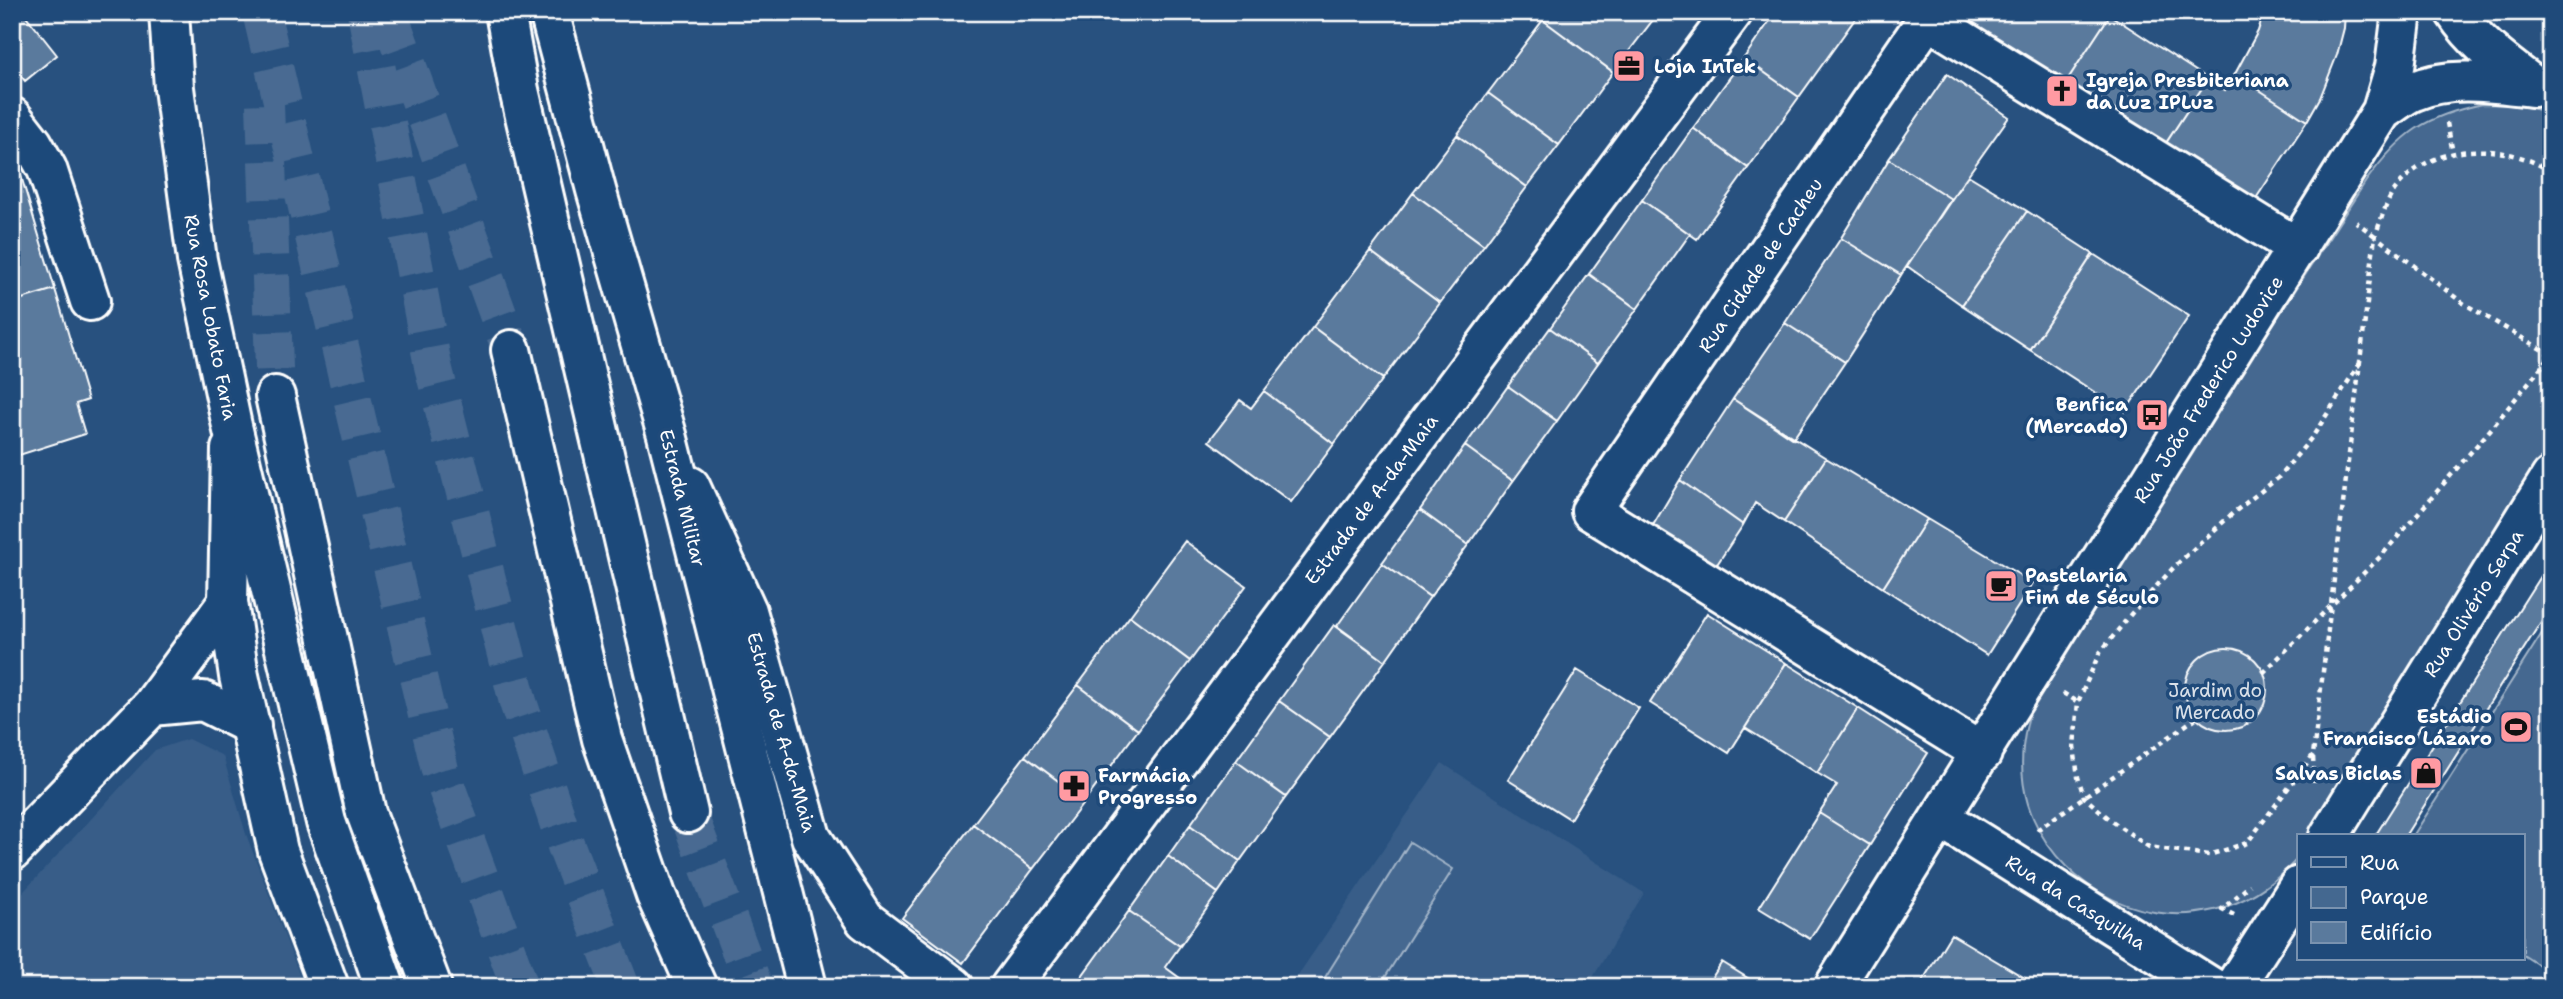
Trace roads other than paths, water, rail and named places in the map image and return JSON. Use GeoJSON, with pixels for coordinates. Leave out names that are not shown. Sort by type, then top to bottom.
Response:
{"type":"FeatureCollection","features":[{"type":"Feature","properties":{"kind":"main road","name":"Rua Rosa Lobato Faria"},"geometry":{"type":"LineString","coordinates":[[169,12],[174,88],[197,260],[232,426],[228,602],[239,676],[278,851],[329,987]]}},
{"type":"Feature","properties":{"kind":"main road"},"geometry":{"type":"LineString","coordinates":[[505,12],[519,90],[688,813]]}},
{"type":"Feature","properties":{"kind":"main road","name":"Estrada Militar"},"geometry":{"type":"LineString","coordinates":[[548,12],[667,435],[807,987]]}},
{"type":"Feature","properties":{"kind":"main road","name":"Estrada de A-da-Maia"},"geometry":{"type":"LineString","coordinates":[[1010,987],[1733,12]]}},
{"type":"Feature","properties":{"kind":"main road","name":"Rua João Frederico Ludovice"},"geometry":{"type":"LineString","coordinates":[[1834,987],[2382,111],[2395,67],[2402,12]]}},
{"type":"Feature","properties":{"kind":"main road"},"geometry":{"type":"LineString","coordinates":[[2455,12],[2491,53],[2542,91]]}},
{"type":"Feature","properties":{"kind":"main road","name":"Rua Cidade de Cacheu"},"geometry":{"type":"LineString","coordinates":[[1982,753],[1591,511],[1930,15],[2298,248]]}},
{"type":"Feature","properties":{"kind":"main road"},"geometry":{"type":"LineString","coordinates":[[2382,111],[2413,91],[2439,83],[2486,82],[2542,91]]}},
{"type":"Feature","properties":{"kind":"main road"},"geometry":{"type":"LineString","coordinates":[[12,117],[33,144],[47,169],[90,301]]}},
{"type":"Feature","properties":{"kind":"main road"},"geometry":{"type":"LineString","coordinates":[[511,350],[602,739],[656,895],[697,987]]}},
{"type":"Feature","properties":{"kind":"main road"},"geometry":{"type":"LineString","coordinates":[[275,397],[366,813],[432,987]]}},
{"type":"Feature","properties":{"kind":"main road"},"geometry":{"type":"LineString","coordinates":[[232,426],[326,822],[384,987]]}},
{"type":"Feature","properties":{"kind":"main road","name":"Estrada de A-da-Maia"},"geometry":{"type":"LineString","coordinates":[[667,435],[747,611],[811,837],[865,920],[954,987]]}},
{"type":"Feature","properties":{"kind":"main road","name":"Rua Olivério Serpa"},"geometry":{"type":"LineString","coordinates":[[2330,834],[2551,477]]}},
{"type":"Feature","properties":{"kind":"main road"},"geometry":{"type":"LineString","coordinates":[[12,851],[152,706],[228,602]]}},
{"type":"Feature","properties":{"kind":"main road"},"geometry":{"type":"LineString","coordinates":[[152,706],[203,701],[251,725]]}},
{"type":"Feature","properties":{"kind":"main road","name":"Rua da Casquilha"},"geometry":{"type":"LineString","coordinates":[[1941,818],[2211,987]]}},
{"type":"Feature","properties":{"kind":"main road"},"geometry":{"type":"LineString","coordinates":[[2234,987],[2297,889]]}},
{"type":"Feature","properties":{"kind":"tunnel"},"geometry":{"type":"LineString","coordinates":[[261,12],[440,770],[520,987]]}},
{"type":"Feature","properties":{"kind":"tunnel"},"geometry":{"type":"LineString","coordinates":[[366,12],[433,366],[518,702],[566,846],[621,987]]}},
{"type":"Feature","properties":{"kind":"tunnel"},"geometry":{"type":"LineString","coordinates":[[388,12],[511,350]]}},
{"type":"Feature","properties":{"kind":"tunnel"},"geometry":{"type":"LineString","coordinates":[[265,104],[275,396]]}},
{"type":"Feature","properties":{"kind":"tunnel"},"geometry":{"type":"LineString","coordinates":[[688,813],[754,987]]}},
{"type":"Feature","properties":{"kind":"place","name":"Loja InTek"},"geometry":{"type":"Point","coordinates":[1629,66]}},
{"type":"Feature","properties":{"kind":"place","name":"Igreja Presbiteriana da Luz IPLuz"},"geometry":{"type":"Point","coordinates":[2062,91]}},
{"type":"Feature","properties":{"kind":"place","name":"Benfica (Mercado)"},"geometry":{"type":"Point","coordinates":[2152,415]}},
{"type":"Feature","properties":{"kind":"place","name":"Pastelaria Fim de Século"},"geometry":{"type":"Point","coordinates":[2001,586]}},
{"type":"Feature","properties":{"kind":"place","name":"Estádio Francisco Lázaro"},"geometry":{"type":"Point","coordinates":[2516,727]}},
{"type":"Feature","properties":{"kind":"place","name":"Salvas Biclas"},"geometry":{"type":"Point","coordinates":[2426,773]}},
{"type":"Feature","properties":{"kind":"place","name":"Farmácia Progresso"},"geometry":{"type":"Point","coordinates":[1074,786]}},
{"type":"Feature","properties":{"kind":"park label","name":"Jardim do Mercado"},"geometry":{"type":"Point","coordinates":[2215,701]}}]}
